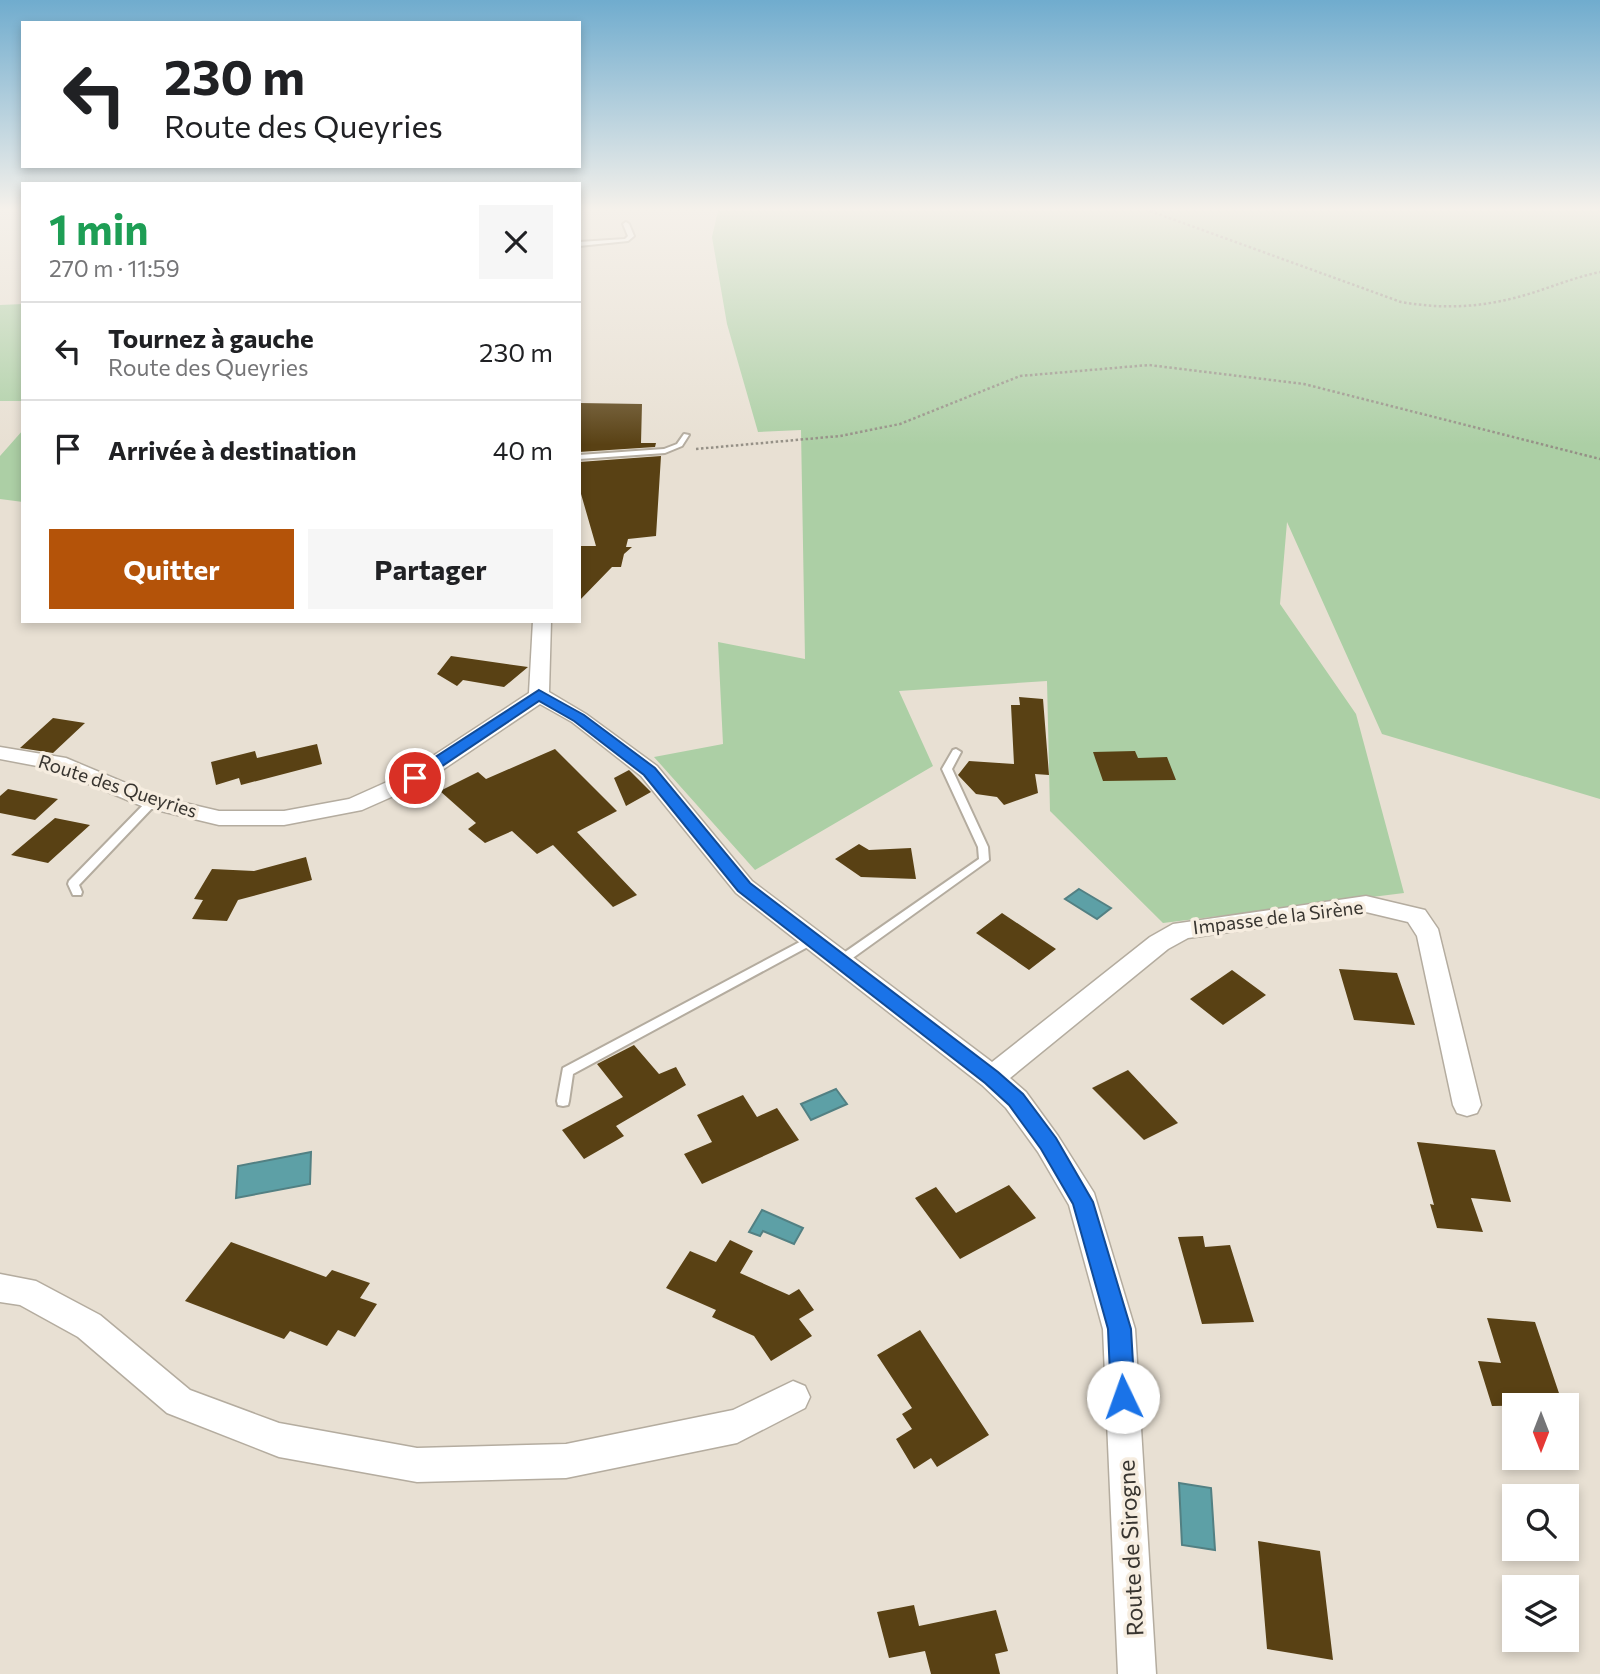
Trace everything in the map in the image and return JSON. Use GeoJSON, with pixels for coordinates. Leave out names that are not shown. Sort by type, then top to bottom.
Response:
{"type":"FeatureCollection","features":[{"type":"Feature","properties":{"kind":"street"},"geometry":{"type":"LineString","coordinates":[[539,695],[541,623]]}},
{"type":"Feature","properties":{"kind":"street","name":"Route des Queyries"},"geometry":{"type":"LineString","coordinates":[[0,753],[58,763],[152,802],[219,818],[284,818],[354,805],[415,778],[539,695]]}},
{"type":"Feature","properties":{"kind":"street","name":"Route de Sirogne"},"geometry":{"type":"LineString","coordinates":[[539,695],[579,718],[649,771],[744,887],[992,1077],[1016,1100],[1048,1144],[1083,1202],[1119,1329],[1138,1674]]}},
{"type":"Feature","properties":{"kind":"street","name":"Impasse de la Sirène"},"geometry":{"type":"LineString","coordinates":[[992,1077],[1158,943],[1182,930],[1366,904],[1416,916],[1429,935],[1467,1105]]}},
{"type":"Feature","properties":{"kind":"street"},"geometry":{"type":"LineString","coordinates":[[0,1288],[25,1291],[89,1326],[179,1402],[279,1440],[417,1465],[566,1461],[737,1426],[793,1397]]}},
{"type":"Feature","properties":{"kind":"lane"},"geometry":{"type":"LineString","coordinates":[[581,457],[664,451],[680,446],[686,435]]}},
{"type":"Feature","properties":{"kind":"lane"},"geometry":{"type":"LineString","coordinates":[[839,962],[984,860],[983,847],[947,769],[956,752]]}},
{"type":"Feature","properties":{"kind":"lane"},"geometry":{"type":"LineString","coordinates":[[77,892],[74,884],[152,802]]}},
{"type":"Feature","properties":{"kind":"lane"},"geometry":{"type":"LineString","coordinates":[[563,1101],[567,1071],[811,940]]}},
{"type":"Feature","properties":{"kind":"path"},"geometry":{"type":"LineString","coordinates":[[1365,289],[1401,302],[1436,309],[1459,310],[1546,289]]}},
{"type":"Feature","properties":{"kind":"path"},"geometry":{"type":"LineString","coordinates":[[664,451],[840,436],[900,424],[1020,376],[1149,365],[1304,384],[1600,460]]}},
{"type":"Feature","properties":{"kind":"green space"},"geometry":{"type":"Polygon","coordinates":[[[721,289],[1600,289],[1600,799],[1382,734],[1287,522],[1280,604],[1356,714],[1404,893],[1163,923],[1050,811],[1047,681],[899,691],[933,766],[755,870],[654,757],[723,744],[718,642],[805,659],[801,430],[758,432],[727,324],[721,289]]]}},
{"type":"Feature","properties":{"kind":"green space"},"geometry":{"type":"Polygon","coordinates":[[[21,304],[21,401],[0,401],[0,305],[21,304]]]}},
{"type":"Feature","properties":{"kind":"green space"},"geometry":{"type":"Polygon","coordinates":[[[21,432],[21,502],[0,499],[0,456],[21,432]]]}},
{"type":"Feature","properties":{"kind":"water"},"geometry":{"type":"Polygon","coordinates":[[[1079,889],[1111,908],[1097,919],[1065,899],[1079,889]]]}},
{"type":"Feature","properties":{"kind":"water"},"geometry":{"type":"Polygon","coordinates":[[[836,1089],[847,1104],[811,1120],[801,1104],[836,1089]]]}},
{"type":"Feature","properties":{"kind":"water"},"geometry":{"type":"Polygon","coordinates":[[[311,1152],[310,1184],[236,1198],[238,1166],[311,1152]]]}},
{"type":"Feature","properties":{"kind":"water"},"geometry":{"type":"Polygon","coordinates":[[[762,1210],[803,1228],[794,1244],[763,1231],[760,1236],[749,1232],[762,1210]]]}},
{"type":"Feature","properties":{"kind":"water"},"geometry":{"type":"Polygon","coordinates":[[[1179,1483],[1211,1488],[1215,1550],[1182,1545],[1179,1483]]]}},
{"type":"Feature","properties":{"kind":"building"},"geometry":{"type":"Polygon","coordinates":[[[581,403],[642,404],[641,443],[656,443],[655,447],[581,452],[581,403]]]}},
{"type":"Feature","properties":{"kind":"building"},"geometry":{"type":"Polygon","coordinates":[[[661,456],[656,536],[628,539],[626,547],[632,547],[624,554],[621,567],[612,567],[581,599],[581,546],[596,546],[581,494],[581,462],[661,456]]]}},
{"type":"Feature","properties":{"kind":"building"},"geometry":{"type":"Polygon","coordinates":[[[451,656],[528,667],[504,687],[463,680],[457,686],[437,674],[451,656]]]}},
{"type":"Feature","properties":{"kind":"building"},"geometry":{"type":"Polygon","coordinates":[[[1019,697],[1043,699],[1049,775],[1035,774],[1038,793],[1004,805],[997,797],[976,794],[958,775],[969,761],[1014,764],[1011,705],[1020,705],[1019,697]]]}},
{"type":"Feature","properties":{"kind":"building"},"geometry":{"type":"Polygon","coordinates":[[[53,718],[85,723],[53,753],[20,748],[53,718]]]}},
{"type":"Feature","properties":{"kind":"building"},"geometry":{"type":"Polygon","coordinates":[[[317,744],[322,764],[241,785],[239,778],[216,785],[211,762],[255,751],[257,758],[317,744]]]}},
{"type":"Feature","properties":{"kind":"building"},"geometry":{"type":"Polygon","coordinates":[[[555,749],[617,811],[577,832],[637,895],[613,907],[553,845],[537,854],[512,831],[485,843],[468,829],[476,823],[440,791],[478,772],[486,779],[555,749]]]}},
{"type":"Feature","properties":{"kind":"building"},"geometry":{"type":"Polygon","coordinates":[[[1135,751],[1138,758],[1167,757],[1176,780],[1103,781],[1093,752],[1135,751]]]}},
{"type":"Feature","properties":{"kind":"building"},"geometry":{"type":"Polygon","coordinates":[[[629,770],[651,792],[626,806],[614,778],[629,770]]]}},
{"type":"Feature","properties":{"kind":"building"},"geometry":{"type":"Polygon","coordinates":[[[8,789],[58,799],[35,820],[0,813],[0,796],[8,789]]]}},
{"type":"Feature","properties":{"kind":"building"},"geometry":{"type":"Polygon","coordinates":[[[55,818],[90,825],[48,863],[11,855],[55,818]]]}},
{"type":"Feature","properties":{"kind":"building"},"geometry":{"type":"Polygon","coordinates":[[[859,844],[869,850],[911,848],[916,879],[861,877],[835,859],[859,844]]]}},
{"type":"Feature","properties":{"kind":"building"},"geometry":{"type":"Polygon","coordinates":[[[306,857],[312,880],[238,900],[227,921],[192,919],[203,900],[194,899],[212,869],[254,871],[306,857]]]}},
{"type":"Feature","properties":{"kind":"building"},"geometry":{"type":"Polygon","coordinates":[[[1002,913],[1056,949],[1029,970],[976,933],[1002,913]]]}},
{"type":"Feature","properties":{"kind":"building"},"geometry":{"type":"Polygon","coordinates":[[[1339,969],[1397,973],[1415,1025],[1354,1020],[1339,969]]]}},
{"type":"Feature","properties":{"kind":"building"},"geometry":{"type":"Polygon","coordinates":[[[1232,970],[1266,995],[1223,1025],[1190,999],[1232,970]]]}},
{"type":"Feature","properties":{"kind":"building"},"geometry":{"type":"Polygon","coordinates":[[[634,1045],[659,1074],[676,1067],[686,1085],[616,1126],[624,1136],[584,1159],[562,1130],[623,1097],[597,1064],[634,1045]]]}},
{"type":"Feature","properties":{"kind":"building"},"geometry":{"type":"Polygon","coordinates":[[[1128,1070],[1178,1123],[1144,1140],[1092,1088],[1128,1070]]]}},
{"type":"Feature","properties":{"kind":"building"},"geometry":{"type":"Polygon","coordinates":[[[743,1095],[757,1117],[777,1108],[799,1140],[702,1184],[684,1154],[712,1142],[697,1115],[743,1095]]]}},
{"type":"Feature","properties":{"kind":"building"},"geometry":{"type":"Polygon","coordinates":[[[1417,1142],[1495,1150],[1511,1202],[1471,1198],[1483,1232],[1437,1228],[1430,1204],[1434,1205],[1417,1142]]]}},
{"type":"Feature","properties":{"kind":"building"},"geometry":{"type":"Polygon","coordinates":[[[1009,1185],[1036,1218],[960,1259],[915,1198],[936,1187],[956,1213],[1009,1185]]]}},
{"type":"Feature","properties":{"kind":"building"},"geometry":{"type":"Polygon","coordinates":[[[1203,1236],[1205,1247],[1230,1245],[1254,1322],[1202,1324],[1178,1237],[1203,1236]]]}},
{"type":"Feature","properties":{"kind":"building"},"geometry":{"type":"Polygon","coordinates":[[[730,1240],[753,1251],[740,1273],[789,1295],[799,1289],[814,1310],[799,1319],[812,1336],[771,1361],[754,1336],[712,1317],[716,1310],[666,1288],[690,1251],[716,1262],[730,1240]]]}},
{"type":"Feature","properties":{"kind":"building"},"geometry":{"type":"Polygon","coordinates":[[[231,1242],[326,1277],[332,1270],[370,1283],[360,1298],[377,1304],[355,1337],[338,1330],[327,1346],[290,1331],[284,1339],[185,1301],[231,1242]]]}},
{"type":"Feature","properties":{"kind":"building"},"geometry":{"type":"Polygon","coordinates":[[[1487,1318],[1535,1322],[1559,1393],[1502,1393],[1502,1406],[1492,1406],[1478,1361],[1501,1363],[1487,1318]]]}},
{"type":"Feature","properties":{"kind":"building"},"geometry":{"type":"Polygon","coordinates":[[[920,1330],[989,1435],[937,1467],[931,1458],[914,1469],[896,1439],[912,1429],[902,1414],[912,1408],[877,1355],[920,1330]]]}},
{"type":"Feature","properties":{"kind":"building"},"geometry":{"type":"Polygon","coordinates":[[[1258,1541],[1320,1551],[1333,1660],[1267,1649],[1258,1541]]]}},
{"type":"Feature","properties":{"kind":"building"},"geometry":{"type":"Polygon","coordinates":[[[914,1605],[919,1626],[996,1610],[1008,1651],[995,1654],[1000,1674],[931,1674],[925,1651],[889,1658],[877,1612],[914,1605]]]}},
{"type":"Feature","properties":{"kind":"route"},"geometry":{"type":"LineString","coordinates":[[415,778],[539,695],[579,718],[649,771],[744,887],[992,1077],[1016,1100],[1048,1144],[1083,1202],[1119,1329],[1123,1397]]}}]}
